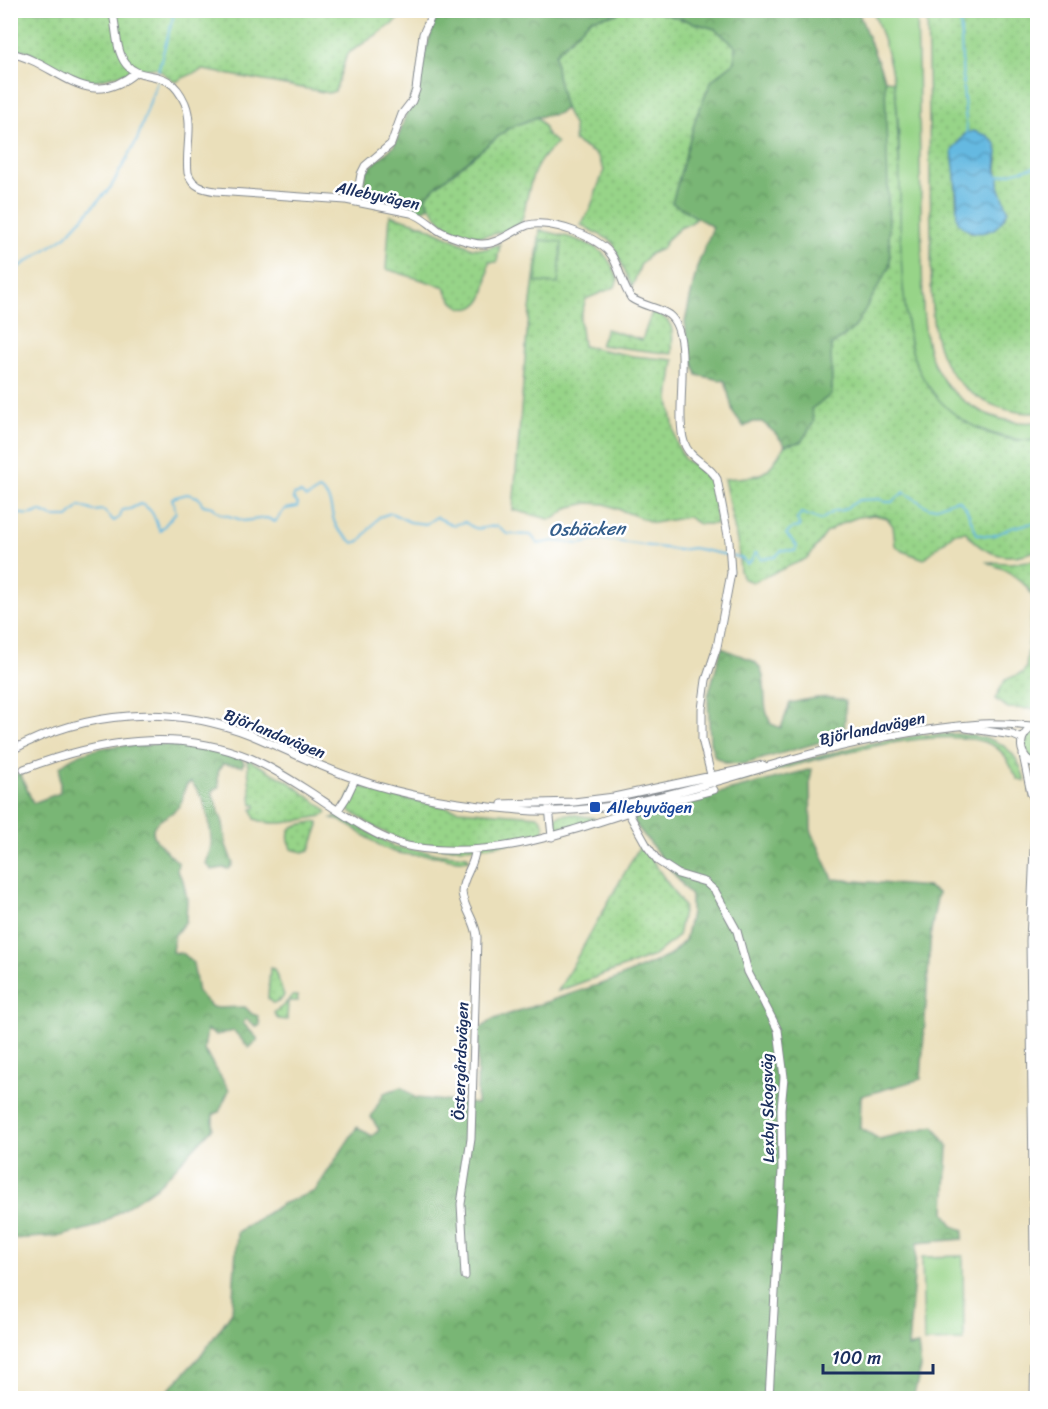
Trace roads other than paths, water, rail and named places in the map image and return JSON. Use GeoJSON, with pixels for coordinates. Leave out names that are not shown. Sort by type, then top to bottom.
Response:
{"type":"FeatureCollection","features":[{"type":"Feature","properties":{"kind":"street"},"geometry":{"type":"LineString","coordinates":[[10,53],[27,57],[66,80],[84,87],[103,88],[121,82],[136,72],[127,66],[122,57],[112,10]]}},
{"type":"Feature","properties":{"kind":"street"},"geometry":{"type":"LineString","coordinates":[[356,202],[361,174],[365,166],[391,144],[402,114],[412,101],[416,90],[423,34],[434,10]]}},
{"type":"Feature","properties":{"kind":"street","name":"Allebyvägen"},"geometry":{"type":"LineString","coordinates":[[136,72],[164,78],[174,86],[182,98],[188,115],[188,173],[190,179],[199,187],[216,191],[304,196],[356,202],[416,214],[448,235],[476,244],[492,242],[523,227],[541,223],[581,234],[603,246],[614,259],[631,298],[661,311],[676,324],[682,346],[680,397],[682,438],[690,454],[712,471],[717,479],[730,550],[731,564],[727,601],[717,648],[706,680],[702,709],[702,739],[713,783]]}},
{"type":"Feature","properties":{"kind":"street","name":"Björlandavägen"},"geometry":{"type":"LineString","coordinates":[[10,751],[44,735],[90,721],[125,716],[174,716],[224,726],[355,779],[412,795],[474,805],[523,811],[713,783]]}},
{"type":"Feature","properties":{"kind":"street","name":"Björlandavägen"},"geometry":{"type":"LineString","coordinates":[[628,812],[674,801],[713,783],[789,760],[886,736],[981,724],[1036,726]]}},
{"type":"Feature","properties":{"kind":"street"},"geometry":{"type":"LineString","coordinates":[[1034,1398],[1030,941],[1037,802],[1031,793],[1021,748],[1025,732],[1036,726]]}},
{"type":"Feature","properties":{"kind":"street","name":"Björlandavägen"},"geometry":{"type":"LineString","coordinates":[[961,727],[1013,735],[1022,739]]}},
{"type":"Feature","properties":{"kind":"street","name":"Björlandavägen"},"geometry":{"type":"LineString","coordinates":[[24,769],[77,751],[109,744],[157,740],[195,742],[227,750],[261,764],[383,837],[403,845],[430,849],[475,850],[516,845],[552,837]]}},
{"type":"Feature","properties":{"kind":"street"},"geometry":{"type":"LineString","coordinates":[[1023,755],[1038,765]]}},
{"type":"Feature","properties":{"kind":"street"},"geometry":{"type":"LineString","coordinates":[[338,810],[355,779]]}},
{"type":"Feature","properties":{"kind":"street"},"geometry":{"type":"LineString","coordinates":[[549,807],[552,837],[628,812]]}},
{"type":"Feature","properties":{"kind":"street","name":"Lexby Skogsväg"},"geometry":{"type":"LineString","coordinates":[[628,812],[646,846],[658,861],[678,874],[708,883],[715,891],[737,931],[748,972],[778,1030],[784,1077],[781,1109],[782,1170],[769,1398]]}},
{"type":"Feature","properties":{"kind":"street","name":"Östergårdsvägen"},"geometry":{"type":"LineString","coordinates":[[465,1276],[460,1204],[471,1139],[477,937],[475,924],[465,905],[462,891],[475,850]]}},
{"type":"Feature","properties":{"kind":"water"},"geometry":{"type":"Polygon","coordinates":[[[973,131],[988,136],[996,144],[998,152],[996,170],[1008,210],[997,226],[982,233],[963,227],[957,215],[952,151],[965,134],[973,131]]]}},
{"type":"Feature","properties":{"kind":"waterway"},"geometry":{"type":"LineString","coordinates":[[158,71],[175,10]]}},
{"type":"Feature","properties":{"kind":"waterway"},"geometry":{"type":"LineString","coordinates":[[960,10],[967,133]]}},
{"type":"Feature","properties":{"kind":"waterway"},"geometry":{"type":"LineString","coordinates":[[10,273],[66,236],[111,187],[137,140],[157,81]]}},
{"type":"Feature","properties":{"kind":"waterway"},"geometry":{"type":"LineString","coordinates":[[999,176],[1038,166]]}},
{"type":"Feature","properties":{"kind":"waterway","name":"Osbäcken"},"geometry":{"type":"LineString","coordinates":[[10,511],[21,514],[40,511],[53,517],[68,517],[80,506],[94,511],[103,510],[114,521],[120,517],[122,510],[140,504],[149,509],[160,531],[176,512],[172,498],[187,494],[198,497],[203,505],[213,507],[219,513],[243,521],[267,518],[275,522],[285,509],[297,507],[294,495],[301,493],[306,498],[319,490],[324,493],[330,503],[333,519],[338,529],[353,543],[360,541],[379,517],[391,513],[410,522],[426,524],[436,517],[453,525],[465,522],[477,529],[497,526],[507,534],[531,535],[538,544],[554,541],[580,544],[599,539],[679,550],[693,548],[727,555]]}},
{"type":"Feature","properties":{"kind":"waterway","name":"Osbäcken"},"geometry":{"type":"LineString","coordinates":[[733,556],[741,558],[747,564],[755,553],[761,559],[775,557],[782,550],[795,551],[797,546],[786,534],[793,528],[800,527],[797,519],[801,513],[821,520],[834,511],[843,510],[859,500],[880,499],[892,502],[904,492],[929,508],[959,500],[966,508],[977,534],[984,536],[1038,522]]}},
{"type":"Feature","properties":{"kind":"place","name":"Allebyvägen"},"geometry":{"type":"Point","coordinates":[595,807]}}]}
